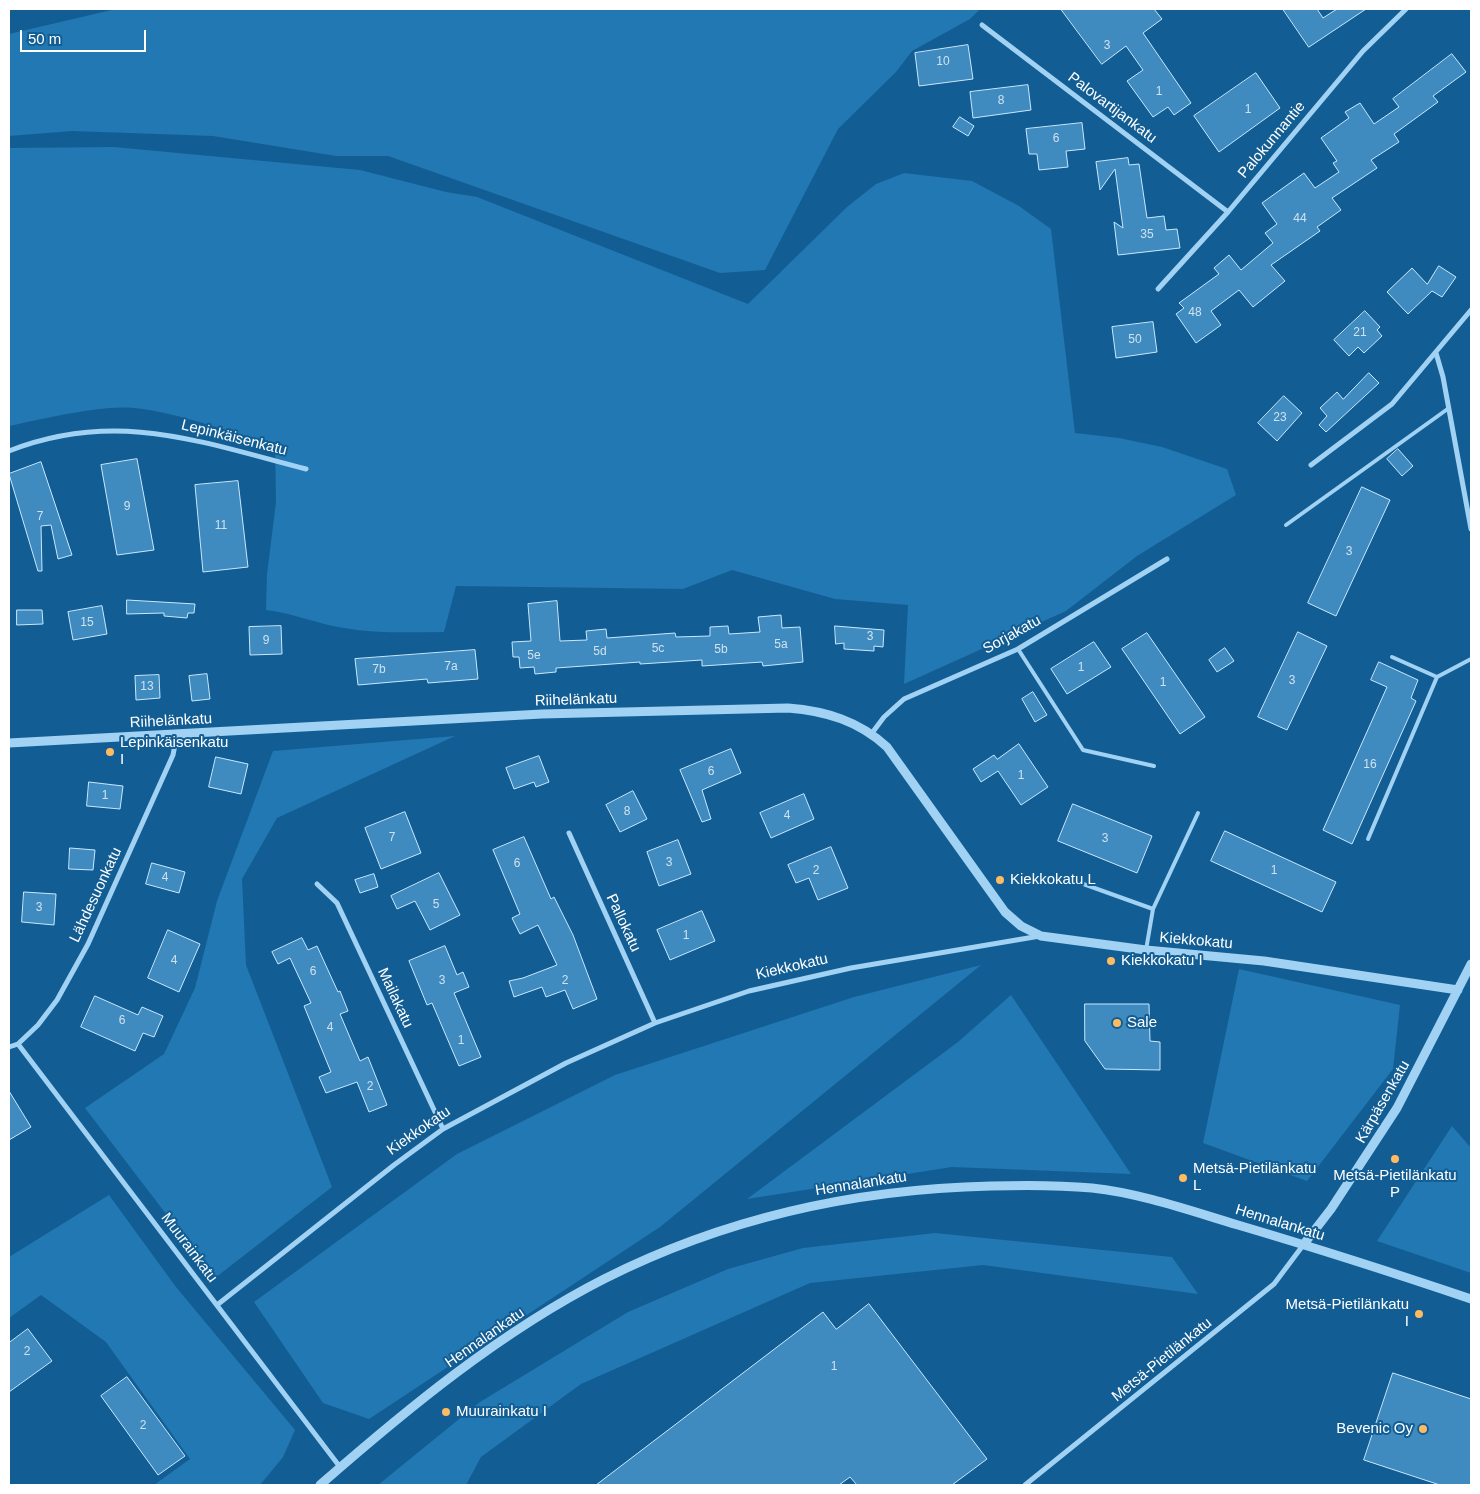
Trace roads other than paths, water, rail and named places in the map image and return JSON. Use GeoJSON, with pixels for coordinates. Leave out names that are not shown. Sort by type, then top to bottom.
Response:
{"type":"FeatureCollection","features":[{"type":"Feature","properties":{"kind":"street","name":"Palokunnantie"},"geometry":{"type":"LineString","coordinates":[[1158,289],[1228,212],[1363,51],[1406,9]]}},
{"type":"Feature","properties":{"kind":"street","name":"Palovartijankatu"},"geometry":{"type":"LineString","coordinates":[[982,25],[1228,212]]}},
{"type":"Feature","properties":{"kind":"street"},"geometry":{"type":"LineString","coordinates":[[1311,466],[1392,404],[1471,310]]}},
{"type":"Feature","properties":{"kind":"street"},"geometry":{"type":"LineString","coordinates":[[1436,353],[1449,408],[1471,529]]}},
{"type":"Feature","properties":{"kind":"street","name":"Lepinkäisenkatu"},"geometry":{"type":"LineString","coordinates":[[9,450],[26,444],[75,433],[123,429],[197,439],[306,469]]}},
{"type":"Feature","properties":{"kind":"street","name":"Sorjakatu"},"geometry":{"type":"LineString","coordinates":[[872,733],[884,717],[904,699],[1018,649],[1167,559]]}},
{"type":"Feature","properties":{"kind":"street","name":"Riihelänkatu"},"geometry":{"type":"LineString","coordinates":[[9,743],[542,714],[788,708],[817,710],[845,719],[872,733],[898,762],[1005,912],[1021,926],[1041,936]]}},
{"type":"Feature","properties":{"kind":"street","name":"Lähdesuonkatu"},"geometry":{"type":"LineString","coordinates":[[9,1047],[18,1044],[38,1025],[57,1000],[88,944],[173,755],[177,734]]}},
{"type":"Feature","properties":{"kind":"street","name":"Pallokatu"},"geometry":{"type":"LineString","coordinates":[[569,833],[655,1023]]}},
{"type":"Feature","properties":{"kind":"street","name":"Mailakatu"},"geometry":{"type":"LineString","coordinates":[[317,884],[336,903],[442,1129]]}},
{"type":"Feature","properties":{"kind":"street","name":"Kiekkokatu"},"geometry":{"type":"LineString","coordinates":[[217,1305],[442,1129],[566,1062],[655,1023],[749,991],[851,968],[1041,936],[1146,950],[1264,961],[1458,990]]}},
{"type":"Feature","properties":{"kind":"street","name":"Kärpäsenkatu"},"geometry":{"type":"LineString","coordinates":[[1304,1244],[1331,1209],[1397,1108],[1471,964]]}},
{"type":"Feature","properties":{"kind":"street","name":"Muurainkatu"},"geometry":{"type":"LineString","coordinates":[[18,1044],[340,1467]]}},
{"type":"Feature","properties":{"kind":"street","name":"Hennalankatu"},"geometry":{"type":"LineString","coordinates":[[320,1485],[440,1386],[530,1322],[603,1280],[678,1246],[762,1217],[844,1199],[937,1187],[1016,1185],[1093,1188],[1178,1206],[1304,1244],[1471,1299]]}},
{"type":"Feature","properties":{"kind":"street","name":"Metsä-Pietilänkatu"},"geometry":{"type":"LineString","coordinates":[[1025,1485],[1274,1284],[1304,1244]]}},
{"type":"Feature","properties":{"kind":"lane"},"geometry":{"type":"LineString","coordinates":[[1286,525],[1449,408]]}},
{"type":"Feature","properties":{"kind":"lane"},"geometry":{"type":"LineString","coordinates":[[1018,649],[1039,685],[1083,750],[1154,766]]}},
{"type":"Feature","properties":{"kind":"lane"},"geometry":{"type":"LineString","coordinates":[[1392,657],[1437,677]]}},
{"type":"Feature","properties":{"kind":"lane"},"geometry":{"type":"LineString","coordinates":[[1368,839],[1437,677],[1471,659]]}},
{"type":"Feature","properties":{"kind":"lane"},"geometry":{"type":"LineString","coordinates":[[1146,950],[1152,909],[1198,813]]}},
{"type":"Feature","properties":{"kind":"lane"},"geometry":{"type":"LineString","coordinates":[[1075,881],[1152,909]]}},
{"type":"Feature","properties":{"kind":"place","name":"Lepinkäisenkatu I"},"geometry":{"type":"Point","coordinates":[110,752]}},
{"type":"Feature","properties":{"kind":"place","name":"Kiekkokatu L"},"geometry":{"type":"Point","coordinates":[1000,880]}},
{"type":"Feature","properties":{"kind":"place","name":"Kiekkokatu I"},"geometry":{"type":"Point","coordinates":[1111,961]}},
{"type":"Feature","properties":{"kind":"place","name":"Sale"},"geometry":{"type":"Point","coordinates":[1117,1023]}},
{"type":"Feature","properties":{"kind":"place","name":"Metsä-Pietilänkatu P"},"geometry":{"type":"Point","coordinates":[1395,1159]}},
{"type":"Feature","properties":{"kind":"place","name":"Metsä-Pietilänkatu L"},"geometry":{"type":"Point","coordinates":[1183,1178]}},
{"type":"Feature","properties":{"kind":"place","name":"Metsä-Pietilänkatu I"},"geometry":{"type":"Point","coordinates":[1419,1314]}},
{"type":"Feature","properties":{"kind":"place","name":"Muurainkatu I"},"geometry":{"type":"Point","coordinates":[446,1412]}},
{"type":"Feature","properties":{"kind":"place","name":"Bevenic Oy"},"geometry":{"type":"Point","coordinates":[1423,1429]}}]}
